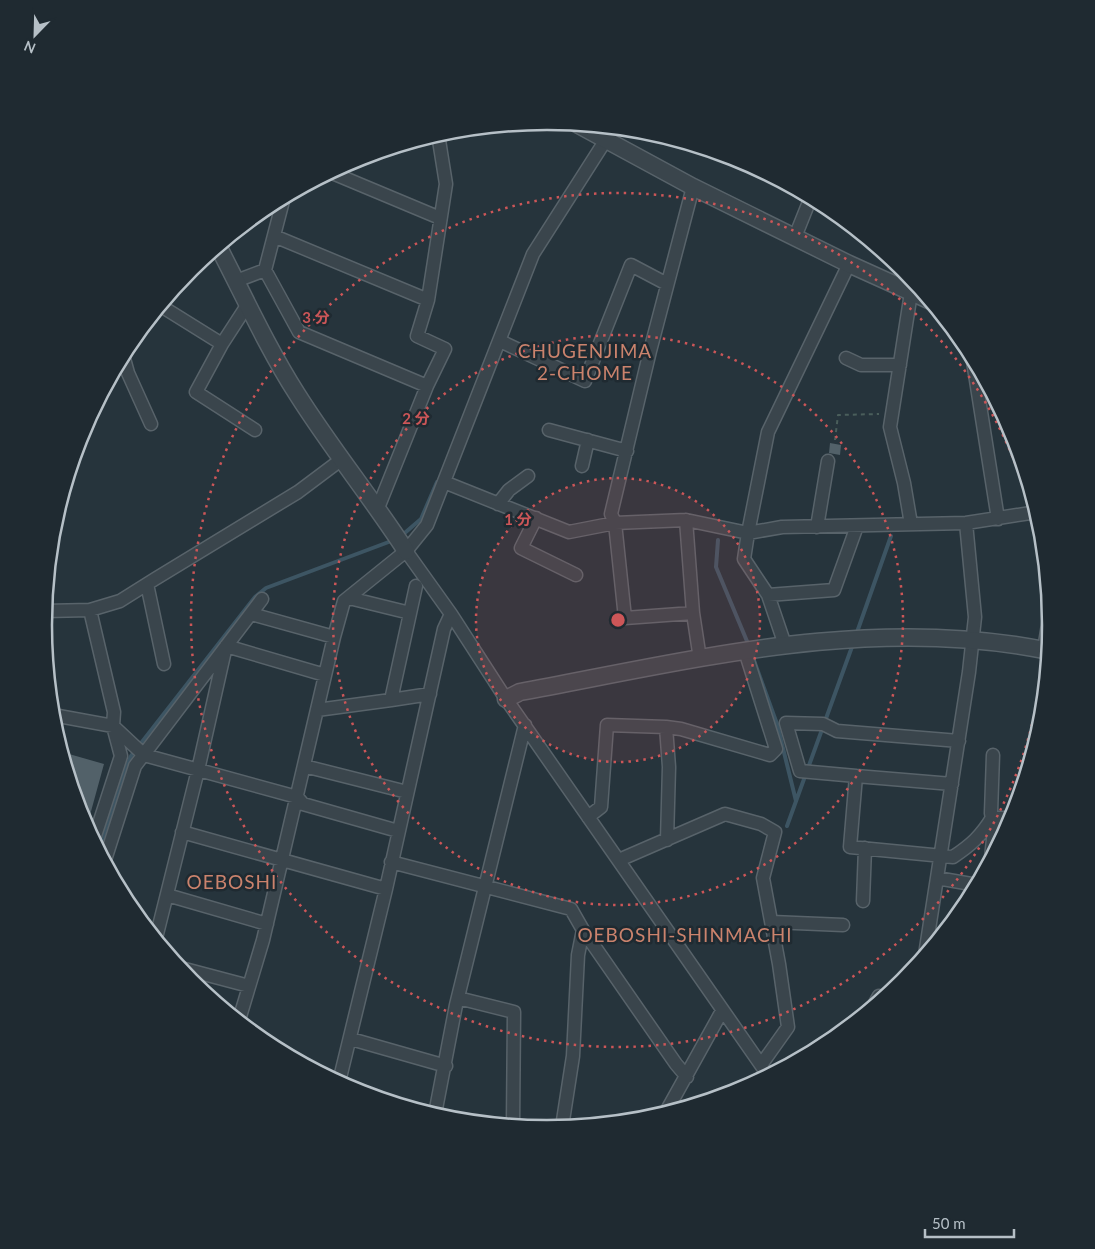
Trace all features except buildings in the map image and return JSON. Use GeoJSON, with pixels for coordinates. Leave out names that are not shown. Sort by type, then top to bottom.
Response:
{"type":"FeatureCollection","features":[{"type":"Feature","properties":{"kind":"street"},"geometry":{"type":"LineString","coordinates":[[241,1013],[267,924],[344,601],[406,551],[427,525],[533,254],[605,135],[693,187],[794,237],[849,264],[908,284]]}},
{"type":"Feature","properties":{"kind":"street"},"geometry":{"type":"LineString","coordinates":[[378,508],[427,386],[445,349],[417,336],[428,300],[446,184],[439,142]]}},
{"type":"Feature","properties":{"kind":"street"},"geometry":{"type":"LineString","coordinates":[[339,176],[440,218]]}},
{"type":"Feature","properties":{"kind":"street"},"geometry":{"type":"LineString","coordinates":[[693,187],[611,514],[615,523],[625,618],[693,613]]}},
{"type":"Feature","properties":{"kind":"street"},"geometry":{"type":"LineString","coordinates":[[794,237],[808,204]]}},
{"type":"Feature","properties":{"kind":"street"},"geometry":{"type":"LineString","coordinates":[[281,207],[265,270],[299,332],[427,386]]}},
{"type":"Feature","properties":{"kind":"street"},"geometry":{"type":"LineString","coordinates":[[274,236],[428,300]]}},
{"type":"Feature","properties":{"kind":"street"},"geometry":{"type":"LineString","coordinates":[[221,252],[281,368],[298,395],[378,508],[451,614],[506,699],[763,1069]]}},
{"type":"Feature","properties":{"kind":"street"},"geometry":{"type":"LineString","coordinates":[[785,645],[768,595],[744,560],[748,533],[768,432],[849,264]]}},
{"type":"Feature","properties":{"kind":"street"},"geometry":{"type":"LineString","coordinates":[[500,341],[585,381],[631,266],[668,284]]}},
{"type":"Feature","properties":{"kind":"street"},"geometry":{"type":"LineString","coordinates":[[236,281],[265,270]]}},
{"type":"Feature","properties":{"kind":"street"},"geometry":{"type":"LineString","coordinates":[[911,524],[904,482],[890,427],[912,289]]}},
{"type":"Feature","properties":{"kind":"street"},"geometry":{"type":"LineString","coordinates":[[248,304],[222,344],[196,392],[255,430]]}},
{"type":"Feature","properties":{"kind":"street"},"geometry":{"type":"LineString","coordinates":[[166,310],[222,344]]}},
{"type":"Feature","properties":{"kind":"street"},"geometry":{"type":"LineString","coordinates":[[846,358],[861,365],[900,365]]}},
{"type":"Feature","properties":{"kind":"street"},"geometry":{"type":"LineString","coordinates":[[126,366],[151,424]]}},
{"type":"Feature","properties":{"kind":"street"},"geometry":{"type":"LineString","coordinates":[[975,376],[998,519]]}},
{"type":"Feature","properties":{"kind":"street"},"geometry":{"type":"LineString","coordinates":[[549,430],[627,450]]}},
{"type":"Feature","properties":{"kind":"street"},"geometry":{"type":"LineString","coordinates":[[582,466],[588,440]]}},
{"type":"Feature","properties":{"kind":"street"},"geometry":{"type":"LineString","coordinates":[[53,611],[90,610],[120,601],[298,492],[342,459]]}},
{"type":"Feature","properties":{"kind":"street"},"geometry":{"type":"LineString","coordinates":[[817,527],[828,461]]}},
{"type":"Feature","properties":{"kind":"street"},"geometry":{"type":"LineString","coordinates":[[498,504],[509,490],[528,476]]}},
{"type":"Feature","properties":{"kind":"street"},"geometry":{"type":"LineString","coordinates":[[444,482],[569,532],[615,523],[686,520],[748,533],[782,528],[966,523],[1030,513]]}},
{"type":"Feature","properties":{"kind":"street"},"geometry":{"type":"LineString","coordinates":[[536,518],[521,548],[576,575]]}},
{"type":"Feature","properties":{"kind":"street"},"geometry":{"type":"LineString","coordinates":[[686,520],[693,613],[700,659]]}},
{"type":"Feature","properties":{"kind":"street"},"geometry":{"type":"LineString","coordinates":[[927,942],[959,741],[976,617],[966,523]]}},
{"type":"Feature","properties":{"kind":"street"},"geometry":{"type":"LineString","coordinates":[[768,595],[834,590],[857,526]]}},
{"type":"Feature","properties":{"kind":"street"},"geometry":{"type":"LineString","coordinates":[[147,584],[164,664]]}},
{"type":"Feature","properties":{"kind":"street"},"geometry":{"type":"LineString","coordinates":[[391,700],[416,586]]}},
{"type":"Feature","properties":{"kind":"street"},"geometry":{"type":"LineString","coordinates":[[348,598],[410,612]]}},
{"type":"Feature","properties":{"kind":"street"},"geometry":{"type":"LineString","coordinates":[[108,851],[135,766],[262,599]]}},
{"type":"Feature","properties":{"kind":"street"},"geometry":{"type":"LineString","coordinates":[[90,610],[114,712],[113,726],[121,756],[97,829]]}},
{"type":"Feature","properties":{"kind":"street"},"geometry":{"type":"LineString","coordinates":[[251,614],[334,637]]}},
{"type":"Feature","properties":{"kind":"street"},"geometry":{"type":"LineString","coordinates":[[341,1074],[386,889],[444,629],[451,614]]}},
{"type":"Feature","properties":{"kind":"street"},"geometry":{"type":"LineString","coordinates":[[506,699],[520,692],[785,645],[864,638],[923,637],[973,640],[1041,649]]}},
{"type":"Feature","properties":{"kind":"street"},"geometry":{"type":"LineString","coordinates":[[226,646],[325,675]]}},
{"type":"Feature","properties":{"kind":"street"},"geometry":{"type":"LineString","coordinates":[[158,930],[198,770],[226,646]]}},
{"type":"Feature","properties":{"kind":"street"},"geometry":{"type":"LineString","coordinates":[[588,817],[601,807],[607,725],[681,729],[770,755],[776,749],[745,651]]}},
{"type":"Feature","properties":{"kind":"street"},"geometry":{"type":"LineString","coordinates":[[317,710],[430,694]]}},
{"type":"Feature","properties":{"kind":"street"},"geometry":{"type":"LineString","coordinates":[[61,717],[113,726],[144,755],[297,797],[303,804],[398,831]]}},
{"type":"Feature","properties":{"kind":"street"},"geometry":{"type":"LineString","coordinates":[[952,784],[800,771],[786,723],[822,724],[837,731],[959,741]]}},
{"type":"Feature","properties":{"kind":"street"},"geometry":{"type":"LineString","coordinates":[[437,1107],[458,998],[524,725]]}},
{"type":"Feature","properties":{"kind":"street"},"geometry":{"type":"LineString","coordinates":[[666,727],[669,767],[666,840]]}},
{"type":"Feature","properties":{"kind":"street"},"geometry":{"type":"LineString","coordinates":[[993,755],[993,839]]}},
{"type":"Feature","properties":{"kind":"street"},"geometry":{"type":"LineString","coordinates":[[304,766],[407,792]]}},
{"type":"Feature","properties":{"kind":"street"},"geometry":{"type":"LineString","coordinates":[[856,776],[850,847],[953,857],[984,832],[992,818]]}},
{"type":"Feature","properties":{"kind":"street"},"geometry":{"type":"LineString","coordinates":[[619,860],[725,814],[762,824],[775,832],[763,878],[772,922],[788,1027],[765,1069]]}},
{"type":"Feature","properties":{"kind":"street"},"geometry":{"type":"LineString","coordinates":[[992,818],[1003,818]]}},
{"type":"Feature","properties":{"kind":"street"},"geometry":{"type":"LineString","coordinates":[[182,832],[386,889]]}},
{"type":"Feature","properties":{"kind":"street"},"geometry":{"type":"LineString","coordinates":[[863,901],[866,848]]}},
{"type":"Feature","properties":{"kind":"street"},"geometry":{"type":"LineString","coordinates":[[391,862],[571,909],[582,930],[687,1077]]}},
{"type":"Feature","properties":{"kind":"street"},"geometry":{"type":"LineString","coordinates":[[937,878],[969,884]]}},
{"type":"Feature","properties":{"kind":"street"},"geometry":{"type":"LineString","coordinates":[[167,895],[267,924]]}},
{"type":"Feature","properties":{"kind":"street"},"geometry":{"type":"LineString","coordinates":[[772,922],[843,925]]}},
{"type":"Feature","properties":{"kind":"street"},"geometry":{"type":"LineString","coordinates":[[563,1119],[574,1056],[578,955],[582,930]]}},
{"type":"Feature","properties":{"kind":"street"},"geometry":{"type":"LineString","coordinates":[[194,971],[249,986]]}},
{"type":"Feature","properties":{"kind":"street"},"geometry":{"type":"LineString","coordinates":[[458,998],[514,1012],[513,1118]]}},
{"type":"Feature","properties":{"kind":"street"},"geometry":{"type":"LineString","coordinates":[[671,1104],[722,1011]]}},
{"type":"Feature","properties":{"kind":"street"},"geometry":{"type":"LineString","coordinates":[[351,1039],[446,1066]]}},
{"type":"Feature","properties":{"kind":"path"},"geometry":{"type":"LineString","coordinates":[[835,440],[838,414],[891,413]]}},
{"type":"Feature","properties":{"kind":"waterway"},"geometry":{"type":"LineString","coordinates":[[400,537],[421,519],[437,482]]}},
{"type":"Feature","properties":{"kind":"waterway"},"geometry":{"type":"LineString","coordinates":[[856,635],[891,536]]}},
{"type":"Feature","properties":{"kind":"waterway"},"geometry":{"type":"LineString","coordinates":[[102,839],[131,756],[255,597],[266,588],[394,540]]}},
{"type":"Feature","properties":{"kind":"waterway"},"geometry":{"type":"LineString","coordinates":[[718,540],[716,567],[749,646]]}},
{"type":"Feature","properties":{"kind":"waterway"},"geometry":{"type":"LineString","coordinates":[[787,826],[853,644]]}},
{"type":"Feature","properties":{"kind":"waterway"},"geometry":{"type":"LineString","coordinates":[[752,655],[777,724],[796,801]]}},
{"type":"Feature","properties":{"kind":"district","name":"CHUGENJIMA 2-CHOME"},"geometry":{"type":"Point","coordinates":[585,362]}},
{"type":"Feature","properties":{"kind":"district","name":"OEBOSHI"},"geometry":{"type":"Point","coordinates":[232,882]}},
{"type":"Feature","properties":{"kind":"district","name":"OEBOSHI-SHINMACHI"},"geometry":{"type":"Point","coordinates":[685,935]}}]}
